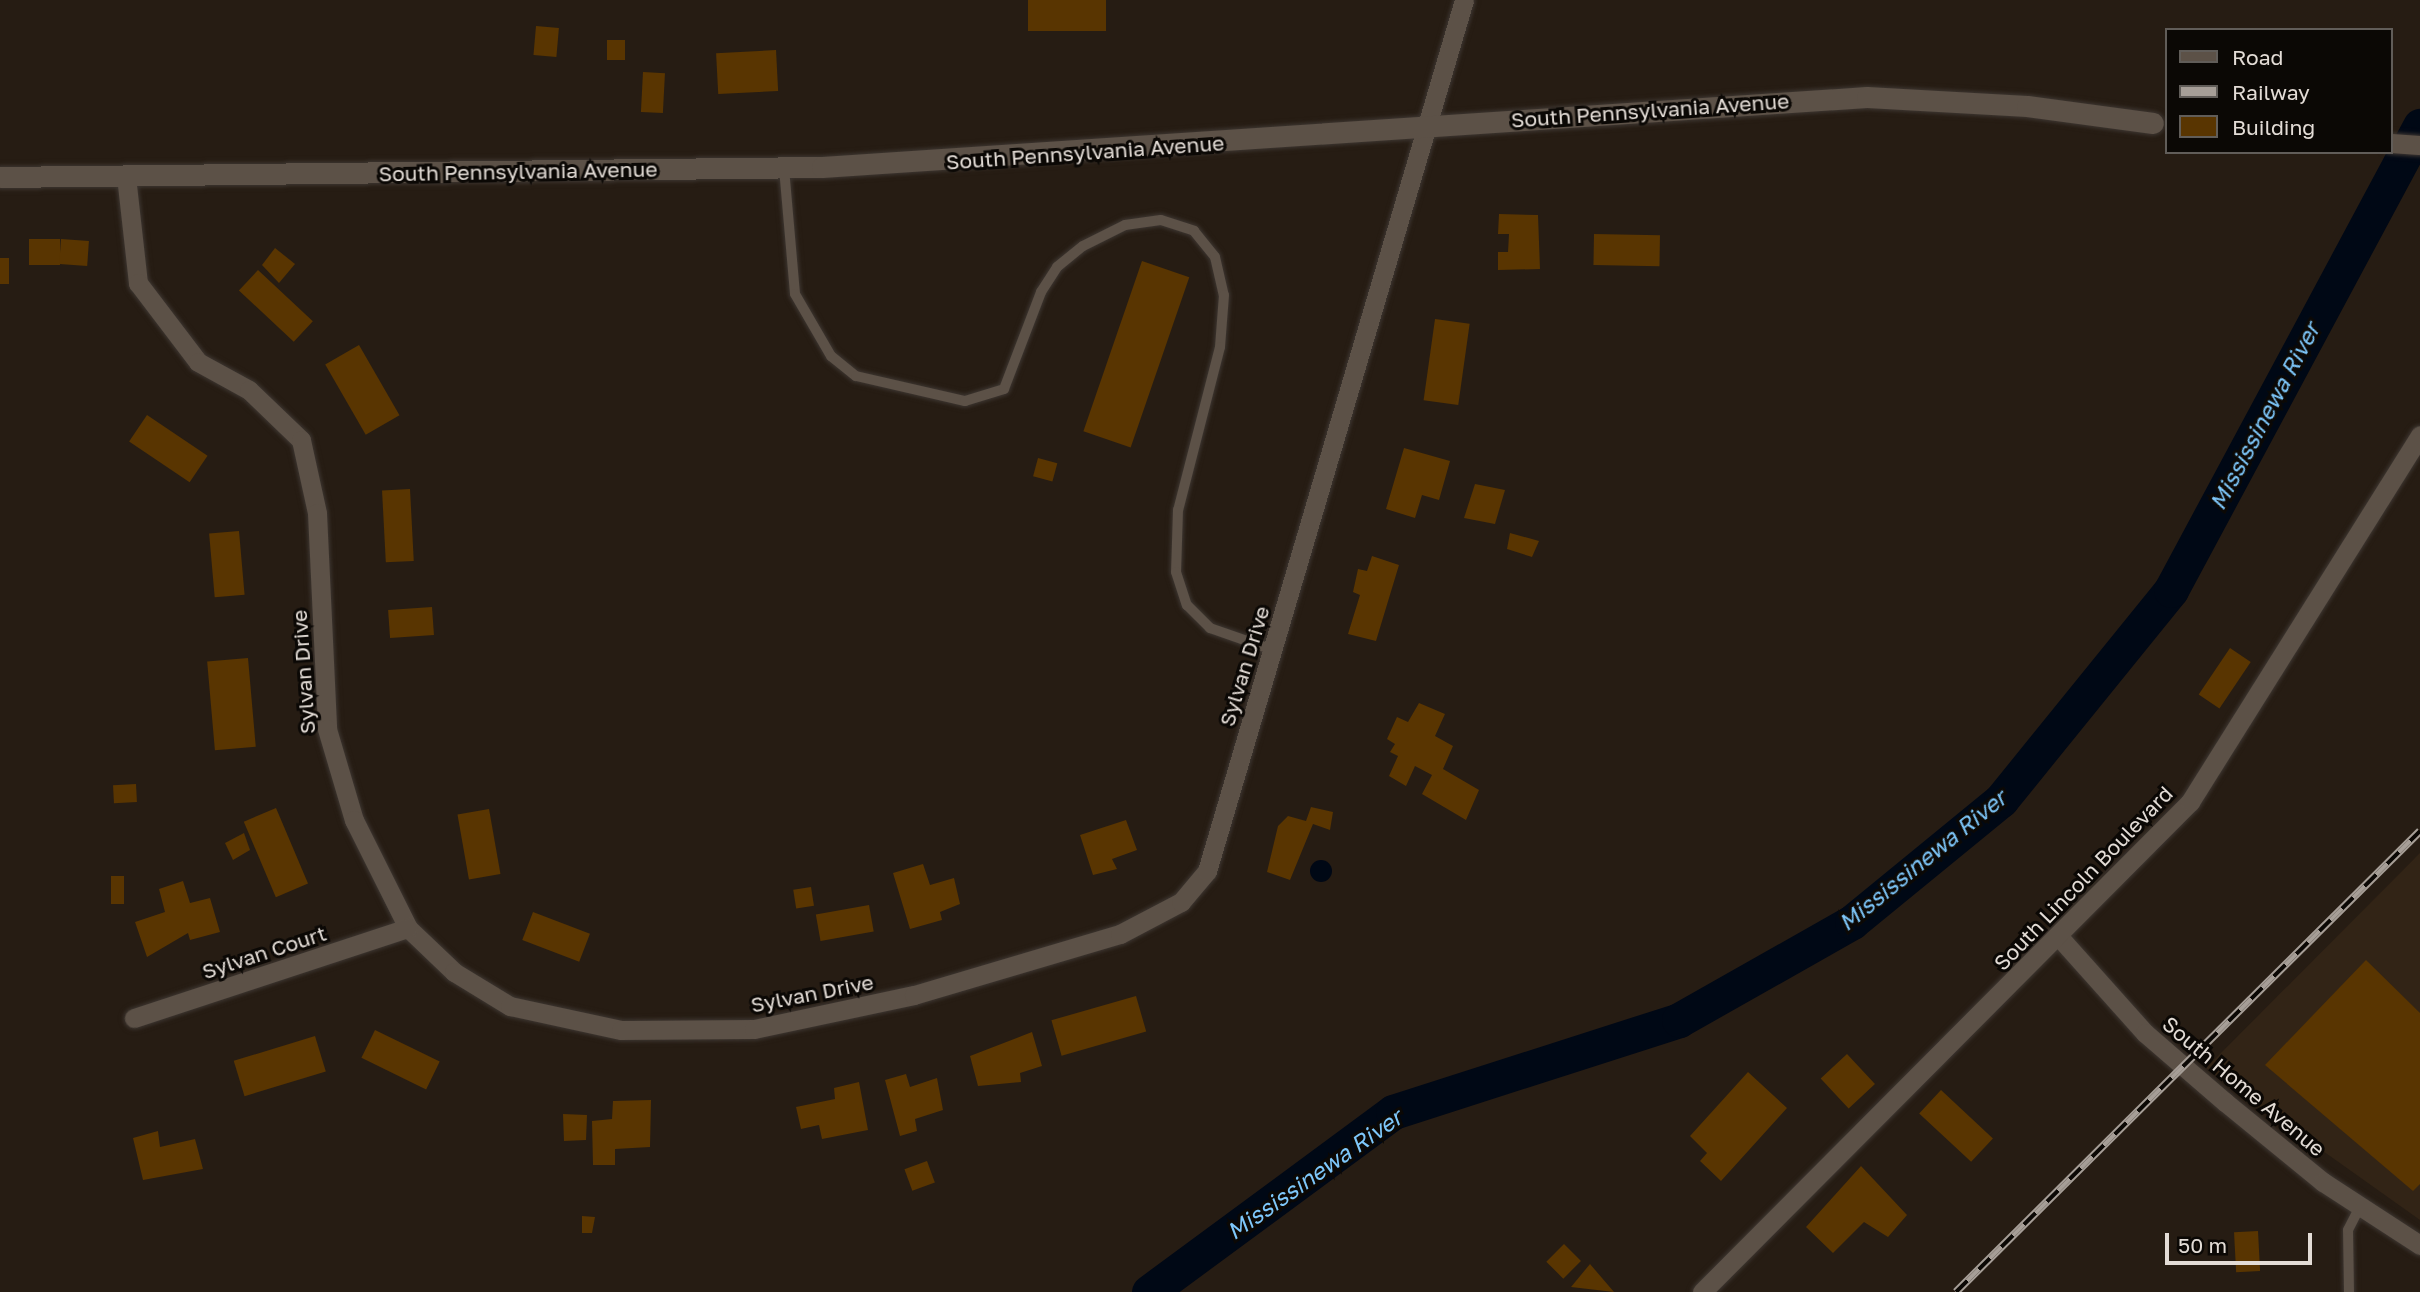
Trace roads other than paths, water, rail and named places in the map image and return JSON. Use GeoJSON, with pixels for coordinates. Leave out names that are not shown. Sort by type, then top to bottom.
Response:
{"type":"FeatureCollection","features":[{"type":"Feature","properties":{"kind":"street","name":"Sylvan Drive"},"geometry":{"type":"LineString","coordinates":[[126,176],[138,283],[198,362],[249,390],[301,439],[317,513],[327,729],[354,820],[408,928],[454,972],[510,1006],[621,1030],[754,1029],[914,995],[1120,934],[1181,902],[1207,871],[1464,0]]}},
{"type":"Feature","properties":{"kind":"street","name":"South Pennsylvania Avenue"},"geometry":{"type":"LineString","coordinates":[[0,177],[785,168],[1428,128],[1867,97],[2027,106],[2160,124]]}},
{"type":"Feature","properties":{"kind":"street"},"geometry":{"type":"LineString","coordinates":[[2392,142],[2420,145]]}},
{"type":"Feature","properties":{"kind":"street","name":"South Lincoln Boulevard"},"geometry":{"type":"LineString","coordinates":[[1702,1292],[2060,938],[2190,802],[2420,435]]}},
{"type":"Feature","properties":{"kind":"street","name":"Sylvan Court"},"geometry":{"type":"LineString","coordinates":[[134,1018],[408,928]]}},
{"type":"Feature","properties":{"kind":"street","name":"South Home Avenue"},"geometry":{"type":"LineString","coordinates":[[2060,938],[2145,1033],[2360,1206],[2420,1245]]}},
{"type":"Feature","properties":{"kind":"lane"},"geometry":{"type":"LineString","coordinates":[[785,168],[795,294],[831,356],[856,376],[965,401],[1004,389],[1041,292],[1057,267],[1083,246],[1125,225],[1161,220],[1194,231],[1215,257],[1224,295],[1220,347],[1178,510],[1176,572],[1187,605],[1210,628],[1273,650]]}},
{"type":"Feature","properties":{"kind":"lane"},"geometry":{"type":"LineString","coordinates":[[2349,1292],[2348,1230],[2360,1206]]}},
{"type":"Feature","properties":{"kind":"waterway","name":"Mississinewa River"},"geometry":{"type":"LineString","coordinates":[[1149,1292],[1393,1112],[1679,1020],[1852,922],[2001,800],[2171,590],[2420,126]]}},
{"type":"Feature","properties":{"kind":"railway"},"geometry":{"type":"LineString","coordinates":[[1956,1292],[2420,831]]}}]}
